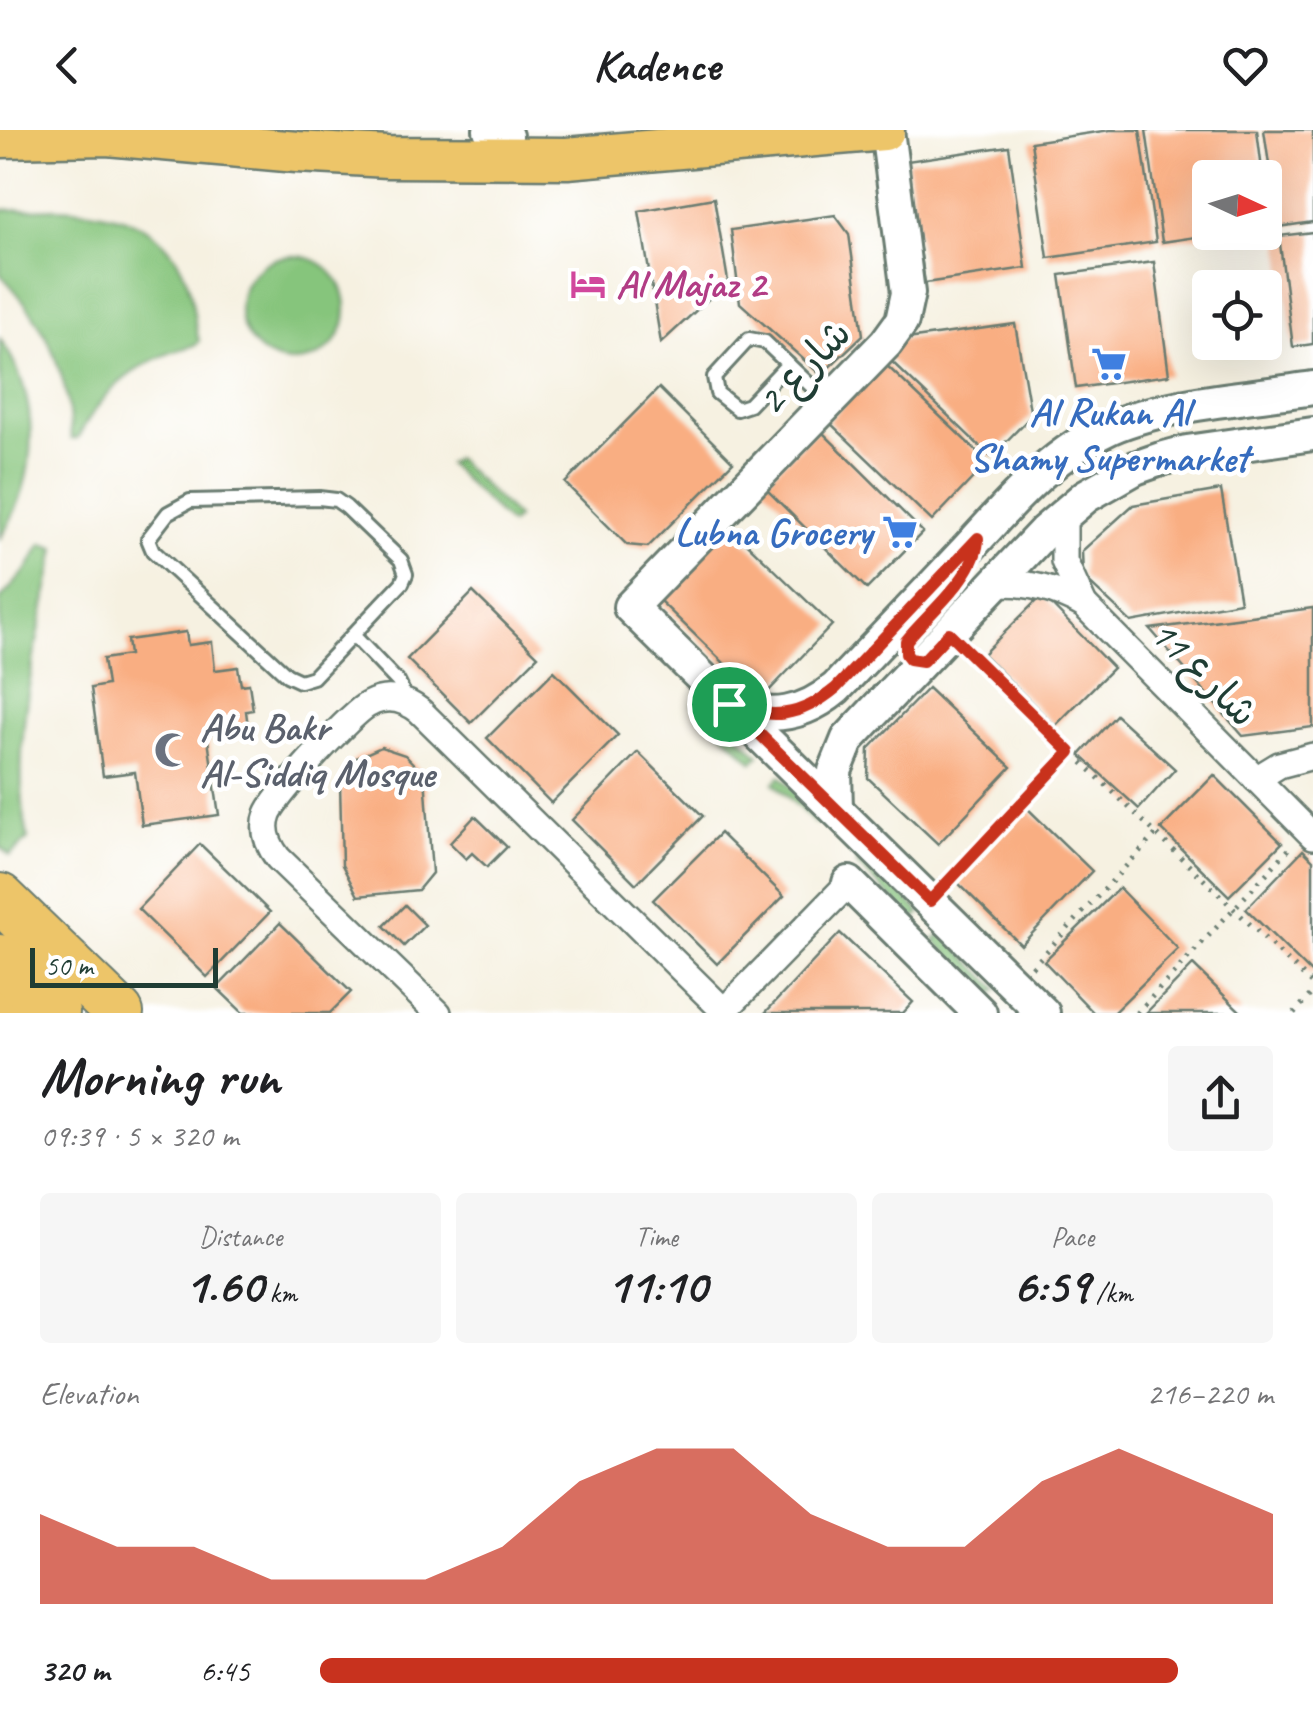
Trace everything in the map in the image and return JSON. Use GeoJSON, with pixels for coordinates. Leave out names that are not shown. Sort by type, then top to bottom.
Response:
{"type":"FeatureCollection","features":[{"type":"Feature","properties":{"kind":"highway"},"geometry":{"type":"LineString","coordinates":[[0,898],[118,1013]]}},
{"type":"Feature","properties":{"kind":"highway"},"geometry":{"type":"LineString","coordinates":[[0,959],[55,1013]]}},
{"type":"Feature","properties":{"kind":"main road"},"geometry":{"type":"LineString","coordinates":[[275,130],[400,137],[636,130]]}},
{"type":"Feature","properties":{"kind":"main road"},"geometry":{"type":"LineString","coordinates":[[0,137],[107,134],[315,153],[551,158],[886,130]]}},
{"type":"Feature","properties":{"kind":"main road"},"geometry":{"type":"LineString","coordinates":[[0,994],[20,1013]]}},
{"type":"Feature","properties":{"kind":"street","name":"شارع 2"},"geometry":{"type":"LineString","coordinates":[[729,704],[630,608],[895,332],[906,307],[906,279],[886,130]]}},
{"type":"Feature","properties":{"kind":"street"},"geometry":{"type":"LineString","coordinates":[[729,704],[746,711],[782,714],[817,704],[1044,470],[1088,439],[1112,427],[1163,412],[1313,388]]}},
{"type":"Feature","properties":{"kind":"street"},"geometry":{"type":"LineString","coordinates":[[836,809],[835,772],[848,739],[1064,512],[1110,481],[1161,459],[1313,432],[1308,420],[1313,411]]}},
{"type":"Feature","properties":{"kind":"street","name":"شارع 11"},"geometry":{"type":"LineString","coordinates":[[1064,512],[1064,561],[1084,605]]}},
{"type":"Feature","properties":{"kind":"street"},"geometry":{"type":"LineString","coordinates":[[923,661],[910,659],[906,641],[968,570],[976,555],[978,538]]}},
{"type":"Feature","properties":{"kind":"street","name":"شارع 11"},"geometry":{"type":"LineString","coordinates":[[995,584],[1050,589],[1084,605],[1310,833]]}},
{"type":"Feature","properties":{"kind":"street"},"geometry":{"type":"LineString","coordinates":[[438,1013],[278,858],[265,830],[274,801],[360,710],[379,700],[400,700],[420,712],[723,1012],[848,883],[980,1013]]}},
{"type":"Feature","properties":{"kind":"street"},"geometry":{"type":"LineString","coordinates":[[729,704],[1044,1013]]}},
{"type":"Feature","properties":{"kind":"street"},"geometry":{"type":"LineString","coordinates":[[1256,779],[1279,766],[1313,756]]}},
{"type":"Feature","properties":{"kind":"lane"},"geometry":{"type":"LineString","coordinates":[[788,364],[741,409],[732,407],[714,388],[717,372],[749,338],[764,342],[788,364],[828,403]]}},
{"type":"Feature","properties":{"kind":"lane"},"geometry":{"type":"LineString","coordinates":[[336,500],[406,569],[402,583],[354,635],[314,678],[293,679],[154,551],[148,543],[150,534],[168,513],[190,501],[336,500]]}},
{"type":"Feature","properties":{"kind":"lane"},"geometry":{"type":"LineString","coordinates":[[354,635],[398,682],[400,700]]}},
{"type":"Feature","properties":{"kind":"path"},"geometry":{"type":"LineString","coordinates":[[949,633],[1313,988],[1294,1013]]}},
{"type":"Feature","properties":{"kind":"path"},"geometry":{"type":"LineString","coordinates":[[930,901],[1070,752]]}},
{"type":"Feature","properties":{"kind":"path"},"geometry":{"type":"LineString","coordinates":[[1137,1013],[1310,833]]}},
{"type":"Feature","properties":{"kind":"path"},"geometry":{"type":"LineString","coordinates":[[1015,985],[1156,834]]}},
{"type":"Feature","properties":{"kind":"green space"},"geometry":{"type":"Polygon","coordinates":[[[57,208],[116,216],[150,231],[164,243],[186,278],[199,341],[158,358],[126,378],[99,405],[77,439],[71,439],[66,392],[52,349],[30,310],[0,274],[0,210],[57,208]]]}},
{"type":"Feature","properties":{"kind":"green space"},"geometry":{"type":"Polygon","coordinates":[[[293,256],[313,260],[330,272],[342,289],[346,309],[342,329],[330,346],[313,358],[293,362],[273,358],[256,346],[244,329],[240,309],[244,289],[256,272],[273,260],[293,256]]]}},
{"type":"Feature","properties":{"kind":"green space"},"geometry":{"type":"Polygon","coordinates":[[[0,339],[23,387],[31,438],[23,490],[0,538],[0,339]]]}},
{"type":"Feature","properties":{"kind":"green space"},"geometry":{"type":"Polygon","coordinates":[[[455,458],[517,518],[510,525],[448,464],[455,458]]]}},
{"type":"Feature","properties":{"kind":"green space"},"geometry":{"type":"Polygon","coordinates":[[[42,544],[56,548],[23,729],[21,766],[28,839],[10,856],[0,846],[0,600],[28,568],[42,544]]]}},
{"type":"Feature","properties":{"kind":"green space"},"geometry":{"type":"Polygon","coordinates":[[[700,697],[759,755],[753,762],[693,704],[700,697]]]}},
{"type":"Feature","properties":{"kind":"green space"},"geometry":{"type":"Polygon","coordinates":[[[780,776],[822,817],[815,823],[774,783],[780,776]]]}},
{"type":"Feature","properties":{"kind":"green space"},"geometry":{"type":"Polygon","coordinates":[[[863,856],[921,913],[913,919],[856,863],[863,856]]]}},
{"type":"Feature","properties":{"kind":"green space"},"geometry":{"type":"Polygon","coordinates":[[[942,933],[998,989],[990,995],[934,941],[942,933]]]}},
{"type":"Feature","properties":{"kind":"building"},"geometry":{"type":"Polygon","coordinates":[[[1110,130],[1140,130],[1156,242],[1048,258],[1031,142],[1110,130]]]}},
{"type":"Feature","properties":{"kind":"building"},"geometry":{"type":"Polygon","coordinates":[[[1146,130],[1257,130],[1261,160],[1192,160],[1192,238],[1162,242],[1146,130]]]}},
{"type":"Feature","properties":{"kind":"building"},"geometry":{"type":"Polygon","coordinates":[[[1264,130],[1313,130],[1313,222],[1282,226],[1282,160],[1268,160],[1264,130]]]}},
{"type":"Feature","properties":{"kind":"building"},"geometry":{"type":"Polygon","coordinates":[[[1009,146],[1026,268],[925,283],[907,161],[1009,146]]]}},
{"type":"Feature","properties":{"kind":"building"},"geometry":{"type":"Polygon","coordinates":[[[714,198],[728,281],[661,343],[639,211],[714,198]]]}},
{"type":"Feature","properties":{"kind":"building"},"geometry":{"type":"Polygon","coordinates":[[[835,215],[849,234],[863,335],[821,375],[740,303],[731,230],[835,215]]]}},
{"type":"Feature","properties":{"kind":"building"},"geometry":{"type":"Polygon","coordinates":[[[1313,232],[1313,344],[1293,347],[1282,236],[1313,232]]]}},
{"type":"Feature","properties":{"kind":"building"},"geometry":{"type":"Polygon","coordinates":[[[1154,262],[1169,375],[1076,388],[1060,275],[1154,262]]]}},
{"type":"Feature","properties":{"kind":"building"},"geometry":{"type":"Polygon","coordinates":[[[1015,324],[1031,416],[991,457],[888,358],[900,340],[1015,324]]]}},
{"type":"Feature","properties":{"kind":"building"},"geometry":{"type":"Polygon","coordinates":[[[883,362],[988,462],[932,521],[828,421],[883,362]]]}},
{"type":"Feature","properties":{"kind":"building"},"geometry":{"type":"Polygon","coordinates":[[[659,388],[733,462],[648,547],[627,545],[565,483],[659,388]]]}},
{"type":"Feature","properties":{"kind":"building"},"geometry":{"type":"Polygon","coordinates":[[[818,428],[923,532],[867,589],[762,485],[818,428]]]}},
{"type":"Feature","properties":{"kind":"building"},"geometry":{"type":"Polygon","coordinates":[[[1221,490],[1240,602],[1131,622],[1083,577],[1082,551],[1133,505],[1221,490]]]}},
{"type":"Feature","properties":{"kind":"building"},"geometry":{"type":"Polygon","coordinates":[[[728,525],[832,625],[761,699],[658,599],[728,525]]]}},
{"type":"Feature","properties":{"kind":"building"},"geometry":{"type":"Polygon","coordinates":[[[473,592],[538,656],[471,723],[407,659],[473,592]]]}},
{"type":"Feature","properties":{"kind":"building"},"geometry":{"type":"Polygon","coordinates":[[[1042,595],[1113,668],[1055,726],[983,654],[1042,595]]]}},
{"type":"Feature","properties":{"kind":"building"},"geometry":{"type":"Polygon","coordinates":[[[1313,608],[1313,727],[1243,736],[1150,629],[1313,608]]]}},
{"type":"Feature","properties":{"kind":"building"},"geometry":{"type":"Polygon","coordinates":[[[186,632],[188,645],[212,642],[215,670],[238,667],[241,685],[249,684],[253,710],[246,711],[248,727],[207,733],[219,815],[142,825],[135,772],[103,776],[91,688],[107,685],[103,659],[129,655],[127,640],[186,632]]]}},
{"type":"Feature","properties":{"kind":"building"},"geometry":{"type":"Polygon","coordinates":[[[554,671],[618,735],[551,803],[487,738],[554,671]]]}},
{"type":"Feature","properties":{"kind":"building"},"geometry":{"type":"Polygon","coordinates":[[[928,688],[1011,767],[938,844],[868,778],[869,749],[928,688]]]}},
{"type":"Feature","properties":{"kind":"building"},"geometry":{"type":"Polygon","coordinates":[[[1116,715],[1175,769],[1139,809],[1080,755],[1116,715]]]}},
{"type":"Feature","properties":{"kind":"building"},"geometry":{"type":"Polygon","coordinates":[[[381,747],[405,755],[425,776],[432,873],[418,890],[358,896],[342,865],[340,783],[354,759],[381,747]]]}},
{"type":"Feature","properties":{"kind":"building"},"geometry":{"type":"Polygon","coordinates":[[[638,752],[703,816],[636,884],[572,820],[638,752]]]}},
{"type":"Feature","properties":{"kind":"building"},"geometry":{"type":"Polygon","coordinates":[[[1214,775],[1282,843],[1229,896],[1161,829],[1214,775]]]}},
{"type":"Feature","properties":{"kind":"building"},"geometry":{"type":"Polygon","coordinates":[[[1025,806],[1092,871],[1021,945],[954,879],[1025,806]]]}},
{"type":"Feature","properties":{"kind":"building"},"geometry":{"type":"Polygon","coordinates":[[[475,816],[507,847],[487,867],[472,853],[466,859],[450,843],[475,816]]]}},
{"type":"Feature","properties":{"kind":"building"},"geometry":{"type":"Polygon","coordinates":[[[720,833],[784,896],[717,964],[653,900],[720,833]]]}},
{"type":"Feature","properties":{"kind":"building"},"geometry":{"type":"Polygon","coordinates":[[[200,844],[270,912],[207,977],[138,909],[200,844]]]}},
{"type":"Feature","properties":{"kind":"building"},"geometry":{"type":"Polygon","coordinates":[[[1303,850],[1313,860],[1313,975],[1246,909],[1303,850]]]}},
{"type":"Feature","properties":{"kind":"building"},"geometry":{"type":"Polygon","coordinates":[[[1119,888],[1178,949],[1113,1013],[1094,1013],[1044,961],[1119,888]]]}},
{"type":"Feature","properties":{"kind":"building"},"geometry":{"type":"Polygon","coordinates":[[[405,905],[425,925],[404,946],[384,926],[405,905]]]}},
{"type":"Feature","properties":{"kind":"building"},"geometry":{"type":"Polygon","coordinates":[[[280,923],[351,992],[330,1013],[243,1013],[217,988],[280,923]]]}},
{"type":"Feature","properties":{"kind":"building"},"geometry":{"type":"Polygon","coordinates":[[[840,933],[913,1002],[903,1013],[765,1013],[840,933]]]}},
{"type":"Feature","properties":{"kind":"building"},"geometry":{"type":"Polygon","coordinates":[[[1193,965],[1242,1013],[1146,1013],[1193,965]]]}},
{"type":"Feature","properties":{"kind":"place","name":"Al Majaz 2"},"geometry":{"type":"Point","coordinates":[588,284]}},
{"type":"Feature","properties":{"kind":"place","name":"Al Rukan Al Shamy Supermarket"},"geometry":{"type":"Point","coordinates":[1109,364]}},
{"type":"Feature","properties":{"kind":"place","name":"Lubna Grocery"},"geometry":{"type":"Point","coordinates":[900,532]}},
{"type":"Feature","properties":{"kind":"place","name":"Abu Bakr Al-Siddiq Mosque"},"geometry":{"type":"Point","coordinates":[172,750]}},
{"type":"Feature","properties":{"kind":"route"},"geometry":{"type":"LineString","coordinates":[[978,538],[976,555],[968,570],[906,641],[906,654],[916,662],[923,661],[949,633],[1070,752],[930,901],[729,704],[746,711],[782,714],[817,704],[978,538]]}}]}
